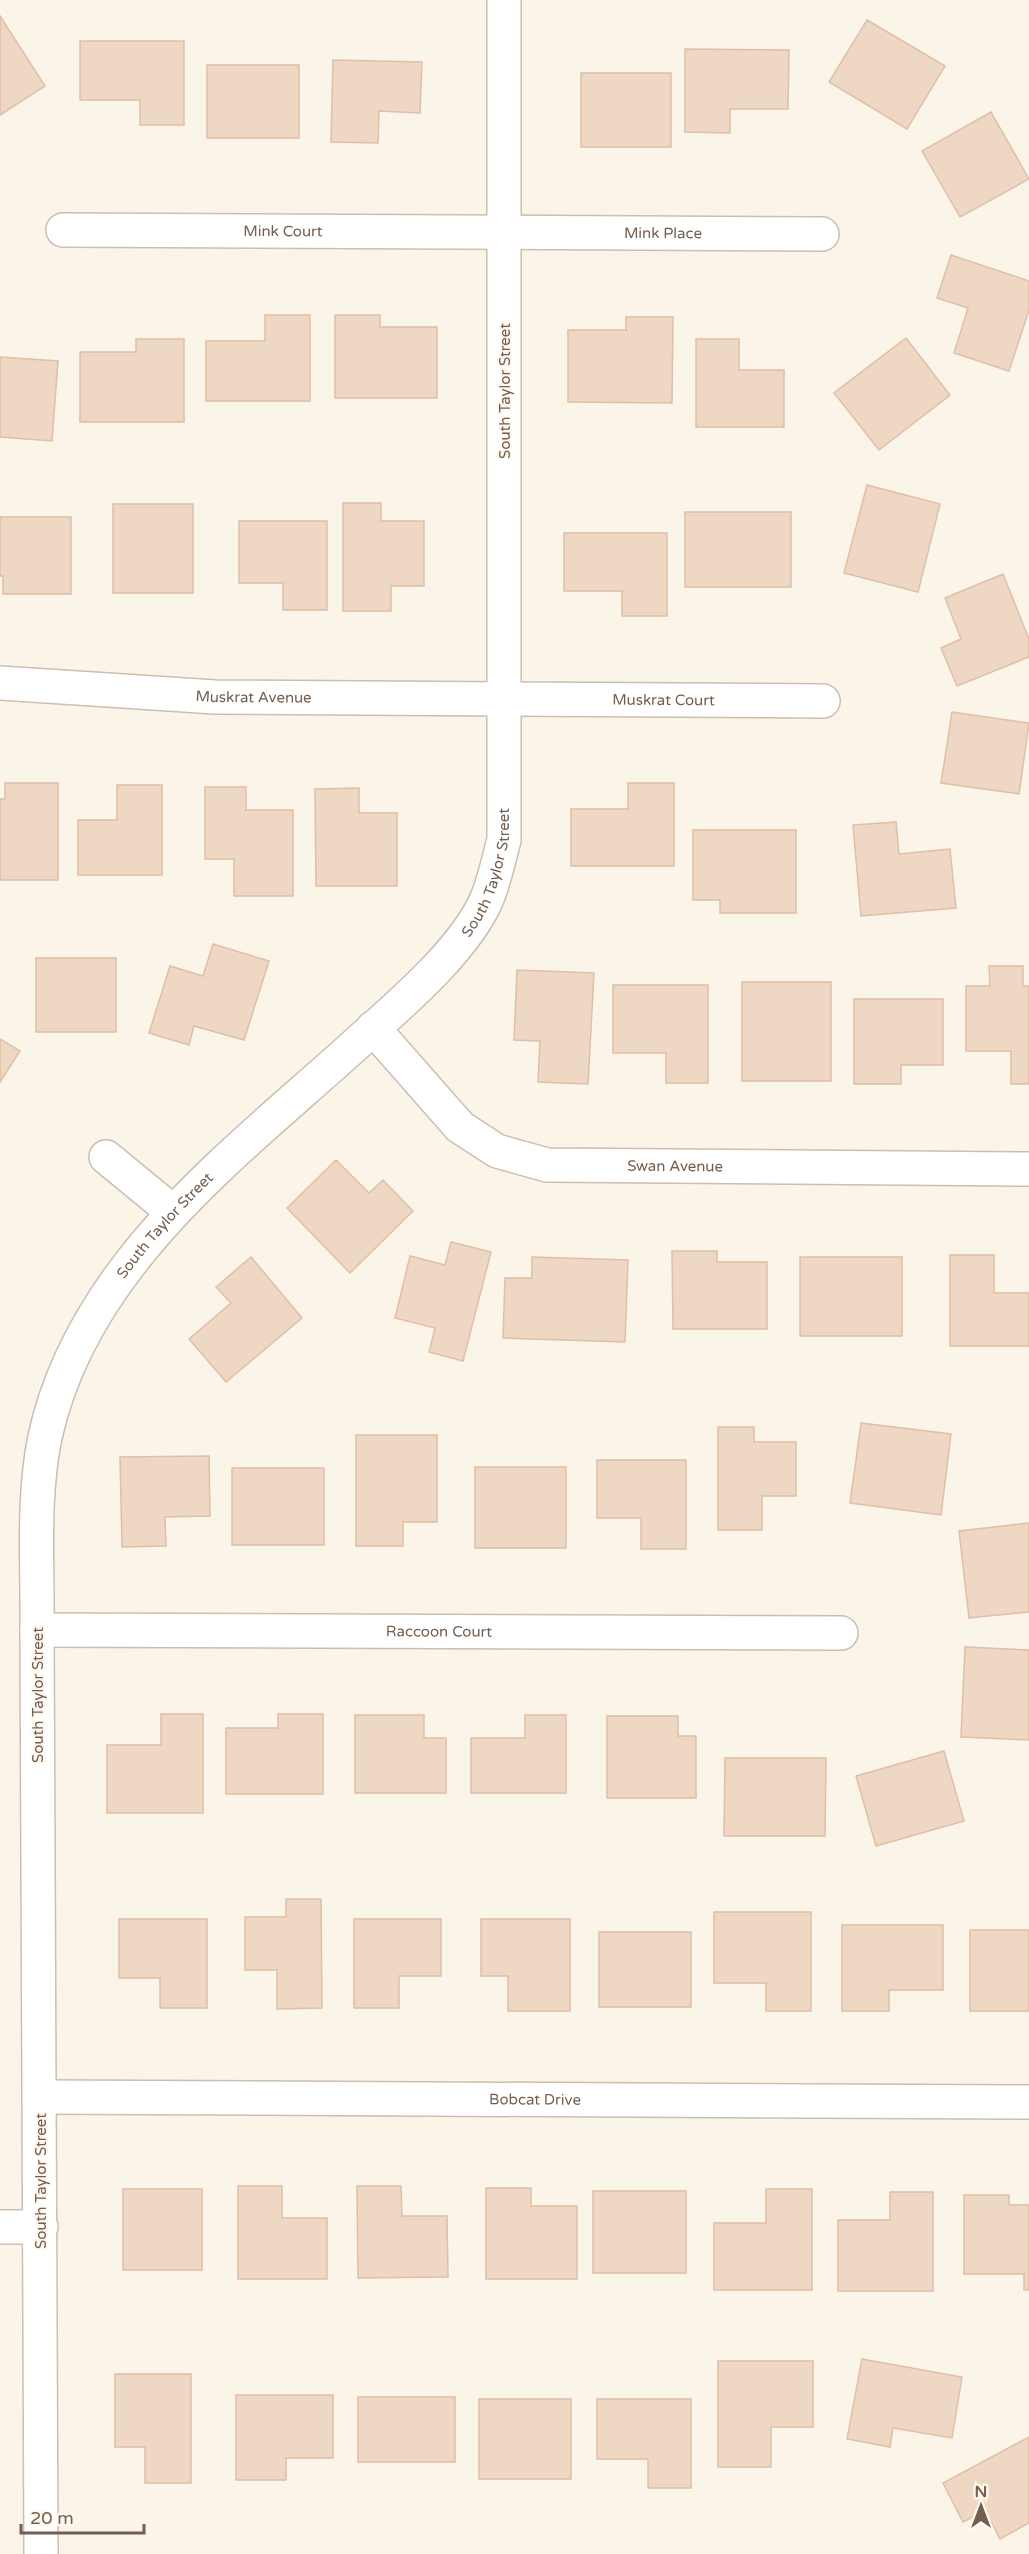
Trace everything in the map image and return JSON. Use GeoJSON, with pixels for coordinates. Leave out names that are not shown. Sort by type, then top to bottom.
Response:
{"type":"FeatureCollection","features":[{"type":"Feature","properties":{"kind":"street","name":"South Taylor Street"},"geometry":{"type":"LineString","coordinates":[[41,2554],[37,1630],[38,1501],[45,1438],[66,1366],[133,1257],[173,1212],[456,949],[488,897],[504,840],[504,0]]}},
{"type":"Feature","properties":{"kind":"street","name":"Mink Court"},"geometry":{"type":"LineString","coordinates":[[63,230],[504,232]]}},
{"type":"Feature","properties":{"kind":"street","name":"Mink Place"},"geometry":{"type":"LineString","coordinates":[[504,232],[822,234]]}},
{"type":"Feature","properties":{"kind":"street","name":"Muskrat Avenue"},"geometry":{"type":"LineString","coordinates":[[0,683],[215,697],[505,701]]}},
{"type":"Feature","properties":{"kind":"street","name":"Muskrat Court"},"geometry":{"type":"LineString","coordinates":[[505,701],[823,701]]}},
{"type":"Feature","properties":{"kind":"street","name":"Swan Avenue"},"geometry":{"type":"LineString","coordinates":[[373,1028],[460,1128],[497,1151],[547,1165],[1029,1169]]}},
{"type":"Feature","properties":{"kind":"street"},"geometry":{"type":"LineString","coordinates":[[105,1157],[173,1212]]}},
{"type":"Feature","properties":{"kind":"street","name":"Raccoon Court"},"geometry":{"type":"LineString","coordinates":[[37,1630],[841,1632]]}},
{"type":"Feature","properties":{"kind":"street","name":"Bobcat Drive"},"geometry":{"type":"LineString","coordinates":[[40,2097],[1029,2102]]}},
{"type":"Feature","properties":{"kind":"street"},"geometry":{"type":"LineString","coordinates":[[0,2227],[41,2227]]}},
{"type":"Feature","properties":{"kind":"building"},"geometry":{"type":"Polygon","coordinates":[[[0,16],[45,86],[0,115],[0,16]]]}},
{"type":"Feature","properties":{"kind":"building"},"geometry":{"type":"Polygon","coordinates":[[[867,20],[945,66],[907,129],[829,82],[867,20]]]}},
{"type":"Feature","properties":{"kind":"building"},"geometry":{"type":"Polygon","coordinates":[[[80,41],[184,41],[184,125],[140,125],[140,100],[80,100],[80,41]]]}},
{"type":"Feature","properties":{"kind":"building"},"geometry":{"type":"Polygon","coordinates":[[[685,49],[789,50],[788,109],[730,109],[730,133],[685,132],[685,49]]]}},
{"type":"Feature","properties":{"kind":"building"},"geometry":{"type":"Polygon","coordinates":[[[333,60],[422,62],[420,113],[379,111],[378,143],[331,142],[333,60]]]}},
{"type":"Feature","properties":{"kind":"building"},"geometry":{"type":"Polygon","coordinates":[[[207,65],[299,65],[299,138],[207,138],[207,65]]]}},
{"type":"Feature","properties":{"kind":"building"},"geometry":{"type":"Polygon","coordinates":[[[581,73],[671,73],[671,147],[581,147],[581,73]]]}},
{"type":"Feature","properties":{"kind":"building"},"geometry":{"type":"Polygon","coordinates":[[[991,112],[1029,179],[960,217],[922,151],[991,112]]]}},
{"type":"Feature","properties":{"kind":"building"},"geometry":{"type":"Polygon","coordinates":[[[951,255],[1029,281],[1029,310],[1009,371],[954,353],[968,308],[937,298],[951,255]]]}},
{"type":"Feature","properties":{"kind":"building"},"geometry":{"type":"Polygon","coordinates":[[[265,315],[310,315],[310,401],[206,401],[206,341],[265,341],[265,315]]]}},
{"type":"Feature","properties":{"kind":"building"},"geometry":{"type":"Polygon","coordinates":[[[335,315],[380,315],[380,327],[437,327],[437,398],[335,398],[335,315]]]}},
{"type":"Feature","properties":{"kind":"building"},"geometry":{"type":"Polygon","coordinates":[[[626,317],[673,317],[672,403],[568,402],[568,330],[626,330],[626,317]]]}},
{"type":"Feature","properties":{"kind":"building"},"geometry":{"type":"Polygon","coordinates":[[[906,338],[950,395],[879,450],[834,393],[906,338]]]}},
{"type":"Feature","properties":{"kind":"building"},"geometry":{"type":"Polygon","coordinates":[[[136,339],[184,339],[184,422],[80,422],[80,352],[136,352],[136,339]]]}},
{"type":"Feature","properties":{"kind":"building"},"geometry":{"type":"Polygon","coordinates":[[[696,339],[739,339],[739,370],[784,370],[784,427],[696,427],[696,339]]]}},
{"type":"Feature","properties":{"kind":"building"},"geometry":{"type":"Polygon","coordinates":[[[0,357],[58,361],[52,441],[0,437],[0,357]]]}},
{"type":"Feature","properties":{"kind":"building"},"geometry":{"type":"Polygon","coordinates":[[[867,485],[940,504],[918,592],[844,573],[867,485]]]}},
{"type":"Feature","properties":{"kind":"building"},"geometry":{"type":"Polygon","coordinates":[[[343,503],[381,503],[381,521],[424,521],[424,586],[391,586],[391,611],[343,611],[343,503]]]}},
{"type":"Feature","properties":{"kind":"building"},"geometry":{"type":"Polygon","coordinates":[[[113,504],[193,504],[193,593],[113,593],[113,504]]]}},
{"type":"Feature","properties":{"kind":"building"},"geometry":{"type":"Polygon","coordinates":[[[685,512],[791,512],[791,587],[685,587],[685,512]]]}},
{"type":"Feature","properties":{"kind":"building"},"geometry":{"type":"Polygon","coordinates":[[[0,517],[71,517],[71,594],[3,594],[3,576],[0,576],[0,517]]]}},
{"type":"Feature","properties":{"kind":"building"},"geometry":{"type":"Polygon","coordinates":[[[239,521],[327,521],[327,610],[283,610],[283,583],[239,583],[239,521]]]}},
{"type":"Feature","properties":{"kind":"building"},"geometry":{"type":"Polygon","coordinates":[[[564,533],[667,533],[667,616],[622,616],[622,591],[564,591],[564,533]]]}},
{"type":"Feature","properties":{"kind":"building"},"geometry":{"type":"Polygon","coordinates":[[[1003,574],[1029,639],[1029,657],[957,686],[941,648],[961,639],[945,598],[1003,574]]]}},
{"type":"Feature","properties":{"kind":"building"},"geometry":{"type":"Polygon","coordinates":[[[952,712],[1029,723],[1019,794],[941,783],[952,712]]]}},
{"type":"Feature","properties":{"kind":"building"},"geometry":{"type":"Polygon","coordinates":[[[5,783],[58,783],[58,880],[0,880],[0,799],[5,799],[5,783]]]}},
{"type":"Feature","properties":{"kind":"building"},"geometry":{"type":"Polygon","coordinates":[[[628,783],[674,783],[674,866],[571,866],[571,809],[628,809],[628,783]]]}},
{"type":"Feature","properties":{"kind":"building"},"geometry":{"type":"Polygon","coordinates":[[[117,785],[162,785],[162,875],[78,875],[78,820],[117,820],[117,785]]]}},
{"type":"Feature","properties":{"kind":"building"},"geometry":{"type":"Polygon","coordinates":[[[205,787],[246,787],[246,810],[293,810],[293,896],[234,896],[234,859],[205,859],[205,787]]]}},
{"type":"Feature","properties":{"kind":"building"},"geometry":{"type":"Polygon","coordinates":[[[359,788],[359,813],[397,813],[397,886],[316,886],[315,789],[359,788]]]}},
{"type":"Feature","properties":{"kind":"building"},"geometry":{"type":"Polygon","coordinates":[[[896,822],[899,854],[950,849],[956,908],[861,916],[853,825],[896,822]]]}},
{"type":"Feature","properties":{"kind":"building"},"geometry":{"type":"Polygon","coordinates":[[[693,830],[796,830],[796,913],[720,913],[720,900],[693,900],[693,830]]]}},
{"type":"Feature","properties":{"kind":"building"},"geometry":{"type":"Polygon","coordinates":[[[213,944],[269,961],[244,1040],[194,1026],[189,1045],[149,1033],[170,966],[203,976],[213,944]]]}},
{"type":"Feature","properties":{"kind":"building"},"geometry":{"type":"Polygon","coordinates":[[[36,958],[116,958],[116,1032],[36,1032],[36,958]]]}},
{"type":"Feature","properties":{"kind":"building"},"geometry":{"type":"Polygon","coordinates":[[[989,966],[1023,966],[1023,986],[1029,986],[1029,1084],[1011,1084],[1011,1051],[966,1051],[966,986],[990,986],[989,966]]]}},
{"type":"Feature","properties":{"kind":"building"},"geometry":{"type":"Polygon","coordinates":[[[517,970],[594,973],[588,1084],[538,1082],[540,1041],[514,1040],[517,970]]]}},
{"type":"Feature","properties":{"kind":"building"},"geometry":{"type":"Polygon","coordinates":[[[742,982],[831,982],[831,1081],[742,1081],[742,982]]]}},
{"type":"Feature","properties":{"kind":"building"},"geometry":{"type":"Polygon","coordinates":[[[613,985],[708,985],[708,1083],[666,1083],[666,1053],[613,1053],[613,985]]]}},
{"type":"Feature","properties":{"kind":"building"},"geometry":{"type":"Polygon","coordinates":[[[854,999],[943,999],[943,1065],[901,1065],[901,1084],[854,1084],[854,999]]]}},
{"type":"Feature","properties":{"kind":"building"},"geometry":{"type":"Polygon","coordinates":[[[0,1039],[20,1051],[0,1082],[0,1039]]]}},
{"type":"Feature","properties":{"kind":"building"},"geometry":{"type":"Polygon","coordinates":[[[336,1160],[369,1193],[383,1180],[413,1211],[350,1273],[287,1208],[336,1160]]]}},
{"type":"Feature","properties":{"kind":"building"},"geometry":{"type":"Polygon","coordinates":[[[451,1242],[491,1252],[463,1361],[429,1352],[435,1328],[395,1318],[410,1256],[445,1265],[451,1242]]]}},
{"type":"Feature","properties":{"kind":"building"},"geometry":{"type":"Polygon","coordinates":[[[672,1251],[717,1251],[717,1262],[767,1262],[767,1329],[673,1329],[672,1251]]]}},
{"type":"Feature","properties":{"kind":"building"},"geometry":{"type":"Polygon","coordinates":[[[950,1255],[994,1255],[994,1293],[1029,1293],[1029,1346],[950,1346],[950,1255]]]}},
{"type":"Feature","properties":{"kind":"building"},"geometry":{"type":"Polygon","coordinates":[[[251,1257],[302,1318],[226,1382],[189,1339],[231,1303],[216,1287],[251,1257]]]}},
{"type":"Feature","properties":{"kind":"building"},"geometry":{"type":"Polygon","coordinates":[[[532,1257],[628,1260],[625,1342],[503,1338],[505,1278],[532,1278],[532,1257]]]}},
{"type":"Feature","properties":{"kind":"building"},"geometry":{"type":"Polygon","coordinates":[[[800,1257],[902,1257],[902,1336],[800,1336],[800,1257]]]}},
{"type":"Feature","properties":{"kind":"building"},"geometry":{"type":"Polygon","coordinates":[[[861,1423],[951,1434],[941,1515],[850,1503],[861,1423]]]}},
{"type":"Feature","properties":{"kind":"building"},"geometry":{"type":"Polygon","coordinates":[[[718,1427],[754,1427],[754,1442],[796,1442],[796,1496],[762,1496],[762,1530],[718,1530],[718,1427]]]}},
{"type":"Feature","properties":{"kind":"building"},"geometry":{"type":"Polygon","coordinates":[[[356,1435],[437,1435],[437,1522],[403,1522],[403,1546],[356,1546],[356,1435]]]}},
{"type":"Feature","properties":{"kind":"building"},"geometry":{"type":"Polygon","coordinates":[[[209,1456],[210,1516],[165,1517],[166,1546],[122,1547],[120,1457],[209,1456]]]}},
{"type":"Feature","properties":{"kind":"building"},"geometry":{"type":"Polygon","coordinates":[[[597,1460],[686,1460],[686,1549],[641,1549],[641,1518],[597,1518],[597,1460]]]}},
{"type":"Feature","properties":{"kind":"building"},"geometry":{"type":"Polygon","coordinates":[[[475,1467],[566,1467],[566,1548],[475,1548],[475,1467]]]}},
{"type":"Feature","properties":{"kind":"building"},"geometry":{"type":"Polygon","coordinates":[[[232,1468],[324,1468],[324,1545],[232,1545],[232,1468]]]}},
{"type":"Feature","properties":{"kind":"building"},"geometry":{"type":"Polygon","coordinates":[[[1029,1523],[1029,1612],[969,1618],[959,1531],[1029,1523]]]}},
{"type":"Feature","properties":{"kind":"building"},"geometry":{"type":"Polygon","coordinates":[[[965,1647],[1029,1650],[1029,1740],[961,1737],[965,1647]]]}},
{"type":"Feature","properties":{"kind":"building"},"geometry":{"type":"Polygon","coordinates":[[[161,1714],[203,1714],[203,1813],[107,1813],[107,1745],[161,1745],[161,1714]]]}},
{"type":"Feature","properties":{"kind":"building"},"geometry":{"type":"Polygon","coordinates":[[[278,1714],[323,1714],[323,1794],[226,1794],[226,1728],[278,1728],[278,1714]]]}},
{"type":"Feature","properties":{"kind":"building"},"geometry":{"type":"Polygon","coordinates":[[[355,1715],[424,1715],[424,1738],[446,1738],[446,1793],[355,1793],[355,1715]]]}},
{"type":"Feature","properties":{"kind":"building"},"geometry":{"type":"Polygon","coordinates":[[[525,1715],[566,1715],[566,1793],[471,1793],[471,1738],[525,1738],[525,1715]]]}},
{"type":"Feature","properties":{"kind":"building"},"geometry":{"type":"Polygon","coordinates":[[[607,1716],[678,1716],[678,1736],[696,1736],[696,1798],[607,1798],[607,1716]]]}},
{"type":"Feature","properties":{"kind":"building"},"geometry":{"type":"Polygon","coordinates":[[[944,1751],[964,1821],[876,1846],[856,1776],[944,1751]]]}},
{"type":"Feature","properties":{"kind":"building"},"geometry":{"type":"Polygon","coordinates":[[[725,1758],[826,1758],[825,1836],[724,1836],[725,1758]]]}},
{"type":"Feature","properties":{"kind":"building"},"geometry":{"type":"Polygon","coordinates":[[[286,1899],[321,1899],[322,2008],[277,2009],[277,1970],[245,1970],[245,1917],[286,1917],[286,1899]]]}},
{"type":"Feature","properties":{"kind":"building"},"geometry":{"type":"Polygon","coordinates":[[[714,1912],[811,1912],[811,2011],[766,2011],[766,1983],[714,1983],[714,1912]]]}},
{"type":"Feature","properties":{"kind":"building"},"geometry":{"type":"Polygon","coordinates":[[[119,1919],[207,1919],[207,2008],[160,2008],[160,1978],[119,1978],[119,1919]]]}},
{"type":"Feature","properties":{"kind":"building"},"geometry":{"type":"Polygon","coordinates":[[[354,1919],[441,1919],[441,1976],[399,1976],[399,2008],[354,2008],[354,1919]]]}},
{"type":"Feature","properties":{"kind":"building"},"geometry":{"type":"Polygon","coordinates":[[[481,1919],[570,1919],[570,2011],[508,2011],[508,1976],[481,1976],[481,1919]]]}},
{"type":"Feature","properties":{"kind":"building"},"geometry":{"type":"Polygon","coordinates":[[[842,1925],[943,1925],[943,1990],[889,1990],[889,2011],[842,2011],[842,1925]]]}},
{"type":"Feature","properties":{"kind":"building"},"geometry":{"type":"Polygon","coordinates":[[[970,1930],[1029,1930],[1029,2011],[970,2011],[970,1930]]]}},
{"type":"Feature","properties":{"kind":"building"},"geometry":{"type":"Polygon","coordinates":[[[599,1932],[691,1932],[691,2007],[599,2007],[599,1932]]]}},
{"type":"Feature","properties":{"kind":"building"},"geometry":{"type":"Polygon","coordinates":[[[238,2186],[282,2186],[282,2218],[327,2218],[327,2279],[238,2279],[238,2186]]]}},
{"type":"Feature","properties":{"kind":"building"},"geometry":{"type":"Polygon","coordinates":[[[357,2186],[401,2186],[402,2216],[447,2216],[448,2277],[358,2278],[357,2186]]]}},
{"type":"Feature","properties":{"kind":"building"},"geometry":{"type":"Polygon","coordinates":[[[486,2188],[531,2188],[531,2206],[577,2206],[577,2279],[486,2279],[486,2188]]]}},
{"type":"Feature","properties":{"kind":"building"},"geometry":{"type":"Polygon","coordinates":[[[123,2189],[202,2189],[202,2270],[123,2270],[123,2189]]]}},
{"type":"Feature","properties":{"kind":"building"},"geometry":{"type":"Polygon","coordinates":[[[766,2189],[812,2189],[812,2290],[714,2290],[714,2223],[766,2223],[766,2189]]]}},
{"type":"Feature","properties":{"kind":"building"},"geometry":{"type":"Polygon","coordinates":[[[593,2191],[686,2191],[686,2273],[593,2273],[593,2191]]]}},
{"type":"Feature","properties":{"kind":"building"},"geometry":{"type":"Polygon","coordinates":[[[890,2192],[933,2192],[933,2291],[838,2291],[838,2220],[890,2220],[890,2192]]]}},
{"type":"Feature","properties":{"kind":"building"},"geometry":{"type":"Polygon","coordinates":[[[964,2195],[1009,2195],[1009,2205],[1029,2205],[1029,2290],[1024,2290],[1024,2274],[964,2274],[964,2195]]]}},
{"type":"Feature","properties":{"kind":"building"},"geometry":{"type":"Polygon","coordinates":[[[862,2359],[962,2377],[952,2438],[893,2428],[890,2447],[847,2439],[862,2359]]]}},
{"type":"Feature","properties":{"kind":"building"},"geometry":{"type":"Polygon","coordinates":[[[718,2361],[813,2361],[813,2427],[771,2427],[771,2467],[718,2467],[718,2361]]]}},
{"type":"Feature","properties":{"kind":"building"},"geometry":{"type":"Polygon","coordinates":[[[115,2374],[191,2374],[191,2483],[145,2483],[145,2447],[115,2447],[115,2374]]]}},
{"type":"Feature","properties":{"kind":"building"},"geometry":{"type":"Polygon","coordinates":[[[236,2395],[333,2395],[333,2458],[286,2458],[286,2480],[236,2480],[236,2395]]]}},
{"type":"Feature","properties":{"kind":"building"},"geometry":{"type":"Polygon","coordinates":[[[358,2397],[455,2397],[455,2462],[358,2462],[358,2397]]]}},
{"type":"Feature","properties":{"kind":"building"},"geometry":{"type":"Polygon","coordinates":[[[479,2399],[571,2399],[571,2479],[479,2479],[479,2399]]]}},
{"type":"Feature","properties":{"kind":"building"},"geometry":{"type":"Polygon","coordinates":[[[597,2399],[691,2399],[691,2488],[648,2488],[648,2459],[597,2459],[597,2399]]]}},
{"type":"Feature","properties":{"kind":"building"},"geometry":{"type":"Polygon","coordinates":[[[1029,2437],[1029,2523],[1000,2539],[985,2511],[963,2522],[943,2483],[1029,2437]]]}}]}
